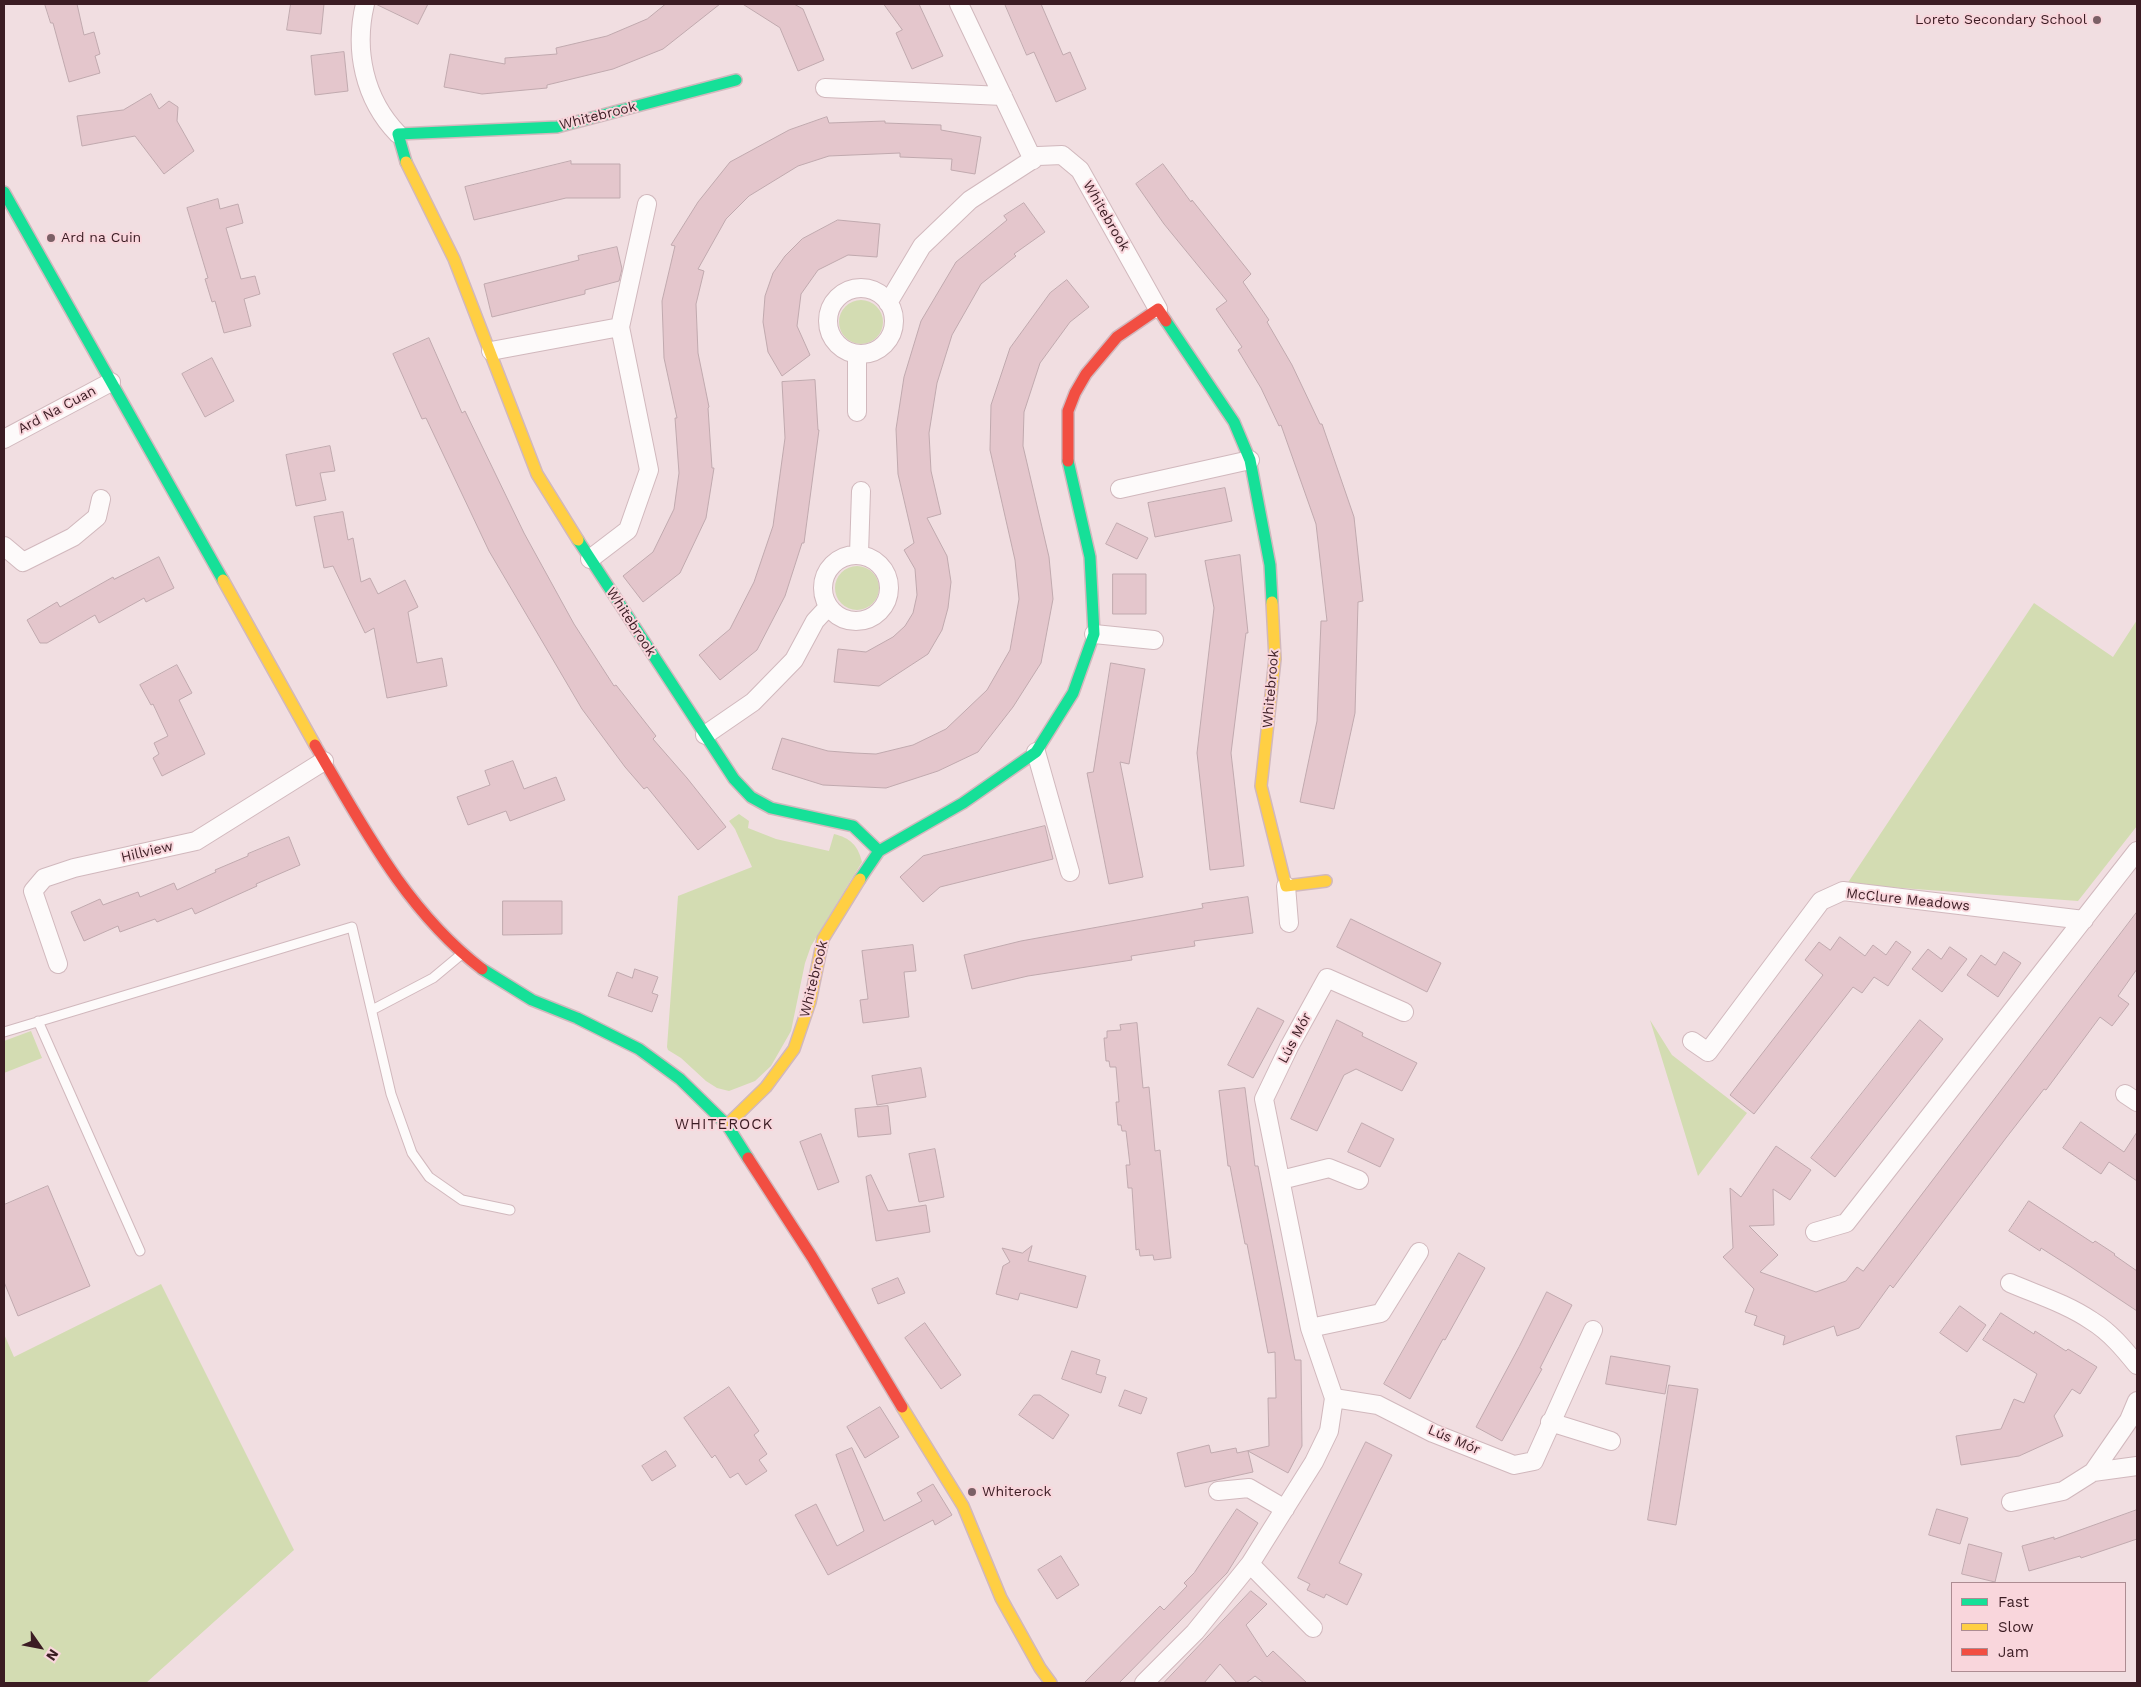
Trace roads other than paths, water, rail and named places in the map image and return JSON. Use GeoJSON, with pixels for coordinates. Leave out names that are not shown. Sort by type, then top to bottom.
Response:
{"type":"FeatureCollection","features":[{"type":"Feature","properties":{"kind":"street","name":"Whitebrook"},"geometry":{"type":"LineString","coordinates":[[365,4],[362,18],[361,56],[368,87],[386,121],[398,134],[406,162],[454,259],[537,474],[705,735],[734,778],[750,797],[771,808],[853,826],[879,851]]}},
{"type":"Feature","properties":{"kind":"street"},"geometry":{"type":"LineString","coordinates":[[959,4],[1033,160]]}},
{"type":"Feature","properties":{"kind":"street","name":"Whitebrook"},"geometry":{"type":"LineString","coordinates":[[398,134],[557,127],[736,80]]}},
{"type":"Feature","properties":{"kind":"street"},"geometry":{"type":"LineString","coordinates":[[824,88],[1003,96]]}},
{"type":"Feature","properties":{"kind":"street","name":"Whitebrook"},"geometry":{"type":"LineString","coordinates":[[888,303],[922,246],[970,200],[1038,156],[1062,155],[1080,170],[1158,310],[1234,422],[1250,460],[1270,565],[1275,659],[1261,786],[1286,886],[1289,923]]}},
{"type":"Feature","properties":{"kind":"street"},"geometry":{"type":"LineString","coordinates":[[4,192],[324,760],[381,857],[430,921],[480,968],[532,1000],[577,1018],[639,1049],[680,1079],[727,1125],[812,1257],[872,1360],[963,1506],[1001,1598],[1040,1668],[1051,1683]]}},
{"type":"Feature","properties":{"kind":"street"},"geometry":{"type":"LineString","coordinates":[[590,559],[628,530],[649,470],[620,327],[647,204]]}},
{"type":"Feature","properties":{"kind":"street"},"geometry":{"type":"LineString","coordinates":[[860,288],[871,290],[881,295],[888,303],[893,318],[891,334],[878,349],[868,353],[857,354],[847,351],[837,344],[831,336],[828,314],[832,303],[840,295],[849,290],[860,288]]}},
{"type":"Feature","properties":{"kind":"street","name":"Whitebrook"},"geometry":{"type":"LineString","coordinates":[[727,1125],[766,1087],[794,1049],[810,1002],[822,939],[848,895],[879,851],[963,803],[1036,752],[1073,693],[1094,634],[1090,558],[1068,462],[1068,411],[1074,393],[1086,374],[1117,337],[1158,310]]}},
{"type":"Feature","properties":{"kind":"street"},"geometry":{"type":"LineString","coordinates":[[491,351],[620,327]]}},
{"type":"Feature","properties":{"kind":"street"},"geometry":{"type":"LineString","coordinates":[[857,354],[857,412]]}},
{"type":"Feature","properties":{"kind":"street","name":"Ard Na Cuan"},"geometry":{"type":"LineString","coordinates":[[4,438],[111,382]]}},
{"type":"Feature","properties":{"kind":"street"},"geometry":{"type":"LineString","coordinates":[[1120,489],[1250,460]]}},
{"type":"Feature","properties":{"kind":"street"},"geometry":{"type":"LineString","coordinates":[[859,554],[862,491]]}},
{"type":"Feature","properties":{"kind":"street"},"geometry":{"type":"LineString","coordinates":[[4,546],[23,562],[73,537],[97,516],[101,498]]}},
{"type":"Feature","properties":{"kind":"street"},"geometry":{"type":"LineString","coordinates":[[859,554],[870,557],[879,564],[886,573],[889,589],[885,605],[878,614],[857,622],[846,620],[836,615],[828,607],[823,592],[824,576],[830,566],[838,559],[848,555],[859,554]]}},
{"type":"Feature","properties":{"kind":"street"},"geometry":{"type":"LineString","coordinates":[[705,735],[752,702],[794,660],[814,621],[828,607]]}},
{"type":"Feature","properties":{"kind":"street"},"geometry":{"type":"LineString","coordinates":[[1094,634],[1154,640]]}},
{"type":"Feature","properties":{"kind":"street"},"geometry":{"type":"LineString","coordinates":[[1036,752],[1070,872]]}},
{"type":"Feature","properties":{"kind":"street","name":"Hillview"},"geometry":{"type":"LineString","coordinates":[[58,964],[33,891],[44,878],[74,868],[196,841],[324,760]]}},
{"type":"Feature","properties":{"kind":"street"},"geometry":{"type":"LineString","coordinates":[[1815,1232],[1846,1223],[2137,851]]}},
{"type":"Feature","properties":{"kind":"street"},"geometry":{"type":"LineString","coordinates":[[1286,886],[1326,881]]}},
{"type":"Feature","properties":{"kind":"street","name":"McClure Meadows"},"geometry":{"type":"LineString","coordinates":[[1692,1041],[1708,1052],[1821,902],[1843,891],[2084,920]]}},
{"type":"Feature","properties":{"kind":"street","name":"Lús Mór"},"geometry":{"type":"LineString","coordinates":[[1144,1683],[1195,1632],[1250,1564],[1314,1462],[1329,1431],[1334,1398],[1310,1328],[1264,1099],[1327,978],[1404,1012]]}},
{"type":"Feature","properties":{"kind":"street"},"geometry":{"type":"LineString","coordinates":[[1281,1180],[1329,1168],[1359,1180]]}},
{"type":"Feature","properties":{"kind":"street"},"geometry":{"type":"LineString","coordinates":[[1310,1328],[1381,1312],[1419,1252]]}},
{"type":"Feature","properties":{"kind":"street"},"geometry":{"type":"LineString","coordinates":[[2010,1283],[2074,1309],[2094,1322],[2120,1344],[2137,1365]]}},
{"type":"Feature","properties":{"kind":"street","name":"Lús Mór"},"geometry":{"type":"LineString","coordinates":[[1334,1398],[1378,1405],[1432,1432],[1514,1465],[1534,1461],[1593,1330]]}},
{"type":"Feature","properties":{"kind":"street"},"geometry":{"type":"LineString","coordinates":[[2011,1502],[2063,1491],[2093,1472],[2129,1420],[2137,1401]]}},
{"type":"Feature","properties":{"kind":"street"},"geometry":{"type":"LineString","coordinates":[[1550,1422],[1611,1441]]}},
{"type":"Feature","properties":{"kind":"street"},"geometry":{"type":"LineString","coordinates":[[2093,1472],[2137,1466]]}},
{"type":"Feature","properties":{"kind":"street"},"geometry":{"type":"LineString","coordinates":[[1218,1491],[1249,1488],[1284,1509]]}},
{"type":"Feature","properties":{"kind":"street"},"geometry":{"type":"LineString","coordinates":[[1250,1564],[1313,1628]]}},
{"type":"Feature","properties":{"kind":"lane"},"geometry":{"type":"LineString","coordinates":[[4,1032],[352,927],[391,1094],[412,1153],[429,1177],[462,1200],[510,1210]]}},
{"type":"Feature","properties":{"kind":"lane"},"geometry":{"type":"LineString","coordinates":[[372,1010],[434,978],[463,952]]}},
{"type":"Feature","properties":{"kind":"lane"},"geometry":{"type":"LineString","coordinates":[[38,1021],[140,1251]]}},
{"type":"Feature","properties":{"kind":"place","name":"Loreto Secondary School"},"geometry":{"type":"Point","coordinates":[2097,20]}},
{"type":"Feature","properties":{"kind":"place","name":"Ard na Cuin"},"geometry":{"type":"Point","coordinates":[51,238]}},
{"type":"Feature","properties":{"kind":"place","name":"Whiterock"},"geometry":{"type":"Point","coordinates":[972,1492]}},
{"type":"Feature","properties":{"kind":"district","name":"WHITEROCK"},"geometry":{"type":"Point","coordinates":[724,1125]}}]}
